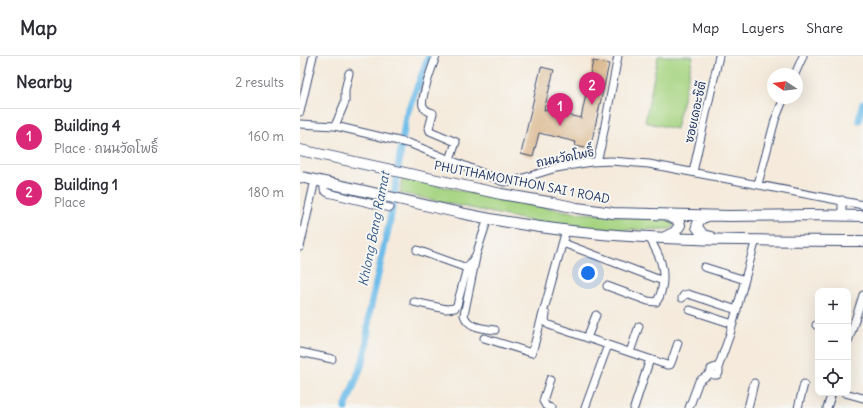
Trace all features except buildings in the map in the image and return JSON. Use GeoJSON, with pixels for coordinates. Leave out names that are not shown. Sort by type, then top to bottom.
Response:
{"type":"FeatureCollection","features":[{"type":"Feature","properties":{"kind":"main road","name":"PHUTTHAMONTHON SAI 1 ROAD"},"geometry":{"type":"LineString","coordinates":[[300,150],[501,194],[613,213],[863,216]]}},
{"type":"Feature","properties":{"kind":"main road"},"geometry":{"type":"LineString","coordinates":[[300,177],[488,218],[566,230],[665,238],[863,241]]}},
{"type":"Feature","properties":{"kind":"main road"},"geometry":{"type":"LineString","coordinates":[[662,214],[678,220],[680,224],[675,232],[665,238]]}},
{"type":"Feature","properties":{"kind":"main road"},"geometry":{"type":"LineString","coordinates":[[710,215],[701,219],[698,222],[697,227],[703,235],[716,239]]}},
{"type":"Feature","properties":{"kind":"street"},"geometry":{"type":"LineString","coordinates":[[300,112],[313,56]]}},
{"type":"Feature","properties":{"kind":"street"},"geometry":{"type":"LineString","coordinates":[[436,56],[422,103],[426,110],[433,113],[429,128],[430,131],[456,142],[450,160]]}},
{"type":"Feature","properties":{"kind":"street"},"geometry":{"type":"LineString","coordinates":[[597,161],[618,56]]}},
{"type":"Feature","properties":{"kind":"street","name":"ซอยเดอะซิตี"},"geometry":{"type":"LineString","coordinates":[[693,172],[719,56]]}},
{"type":"Feature","properties":{"kind":"street"},"geometry":{"type":"LineString","coordinates":[[798,68],[803,56]]}},
{"type":"Feature","properties":{"kind":"street"},"geometry":{"type":"LineString","coordinates":[[335,126],[345,102],[345,90],[349,73]]}},
{"type":"Feature","properties":{"kind":"street"},"geometry":{"type":"LineString","coordinates":[[758,184],[775,120],[782,104]]}},
{"type":"Feature","properties":{"kind":"street"},"geometry":{"type":"LineString","coordinates":[[300,124],[335,126],[411,144],[504,182],[501,194]]}},
{"type":"Feature","properties":{"kind":"street","name":"ถนนวัดโพธิ์"},"geometry":{"type":"LineString","coordinates":[[504,182],[517,180],[556,168],[597,161],[612,161],[638,163],[693,172],[863,205]]}},
{"type":"Feature","properties":{"kind":"street"},"geometry":{"type":"LineString","coordinates":[[320,181],[324,190],[328,193],[390,208]]}},
{"type":"Feature","properties":{"kind":"street"},"geometry":{"type":"LineString","coordinates":[[300,248],[320,181]]}},
{"type":"Feature","properties":{"kind":"street"},"geometry":{"type":"LineString","coordinates":[[840,215],[842,210],[842,200]]}},
{"type":"Feature","properties":{"kind":"street"},"geometry":{"type":"LineString","coordinates":[[488,218],[476,255],[464,315],[465,320],[469,324],[495,330]]}},
{"type":"Feature","properties":{"kind":"street"},"geometry":{"type":"LineString","coordinates":[[484,338],[532,353],[566,230]]}},
{"type":"Feature","properties":{"kind":"street"},"geometry":{"type":"LineString","coordinates":[[607,286],[648,301],[656,302],[661,294],[663,280],[662,266],[649,237]]}},
{"type":"Feature","properties":{"kind":"street"},"geometry":{"type":"LineString","coordinates":[[689,408],[699,381],[711,373],[713,368],[718,368],[726,350],[756,240]]}},
{"type":"Feature","properties":{"kind":"street"},"geometry":{"type":"LineString","coordinates":[[563,243],[663,280]]}},
{"type":"Feature","properties":{"kind":"street"},"geometry":{"type":"LineString","coordinates":[[417,250],[468,268]]}},
{"type":"Feature","properties":{"kind":"street"},"geometry":{"type":"LineString","coordinates":[[414,302],[446,309],[455,308],[468,268],[476,255]]}},
{"type":"Feature","properties":{"kind":"street"},"geometry":{"type":"LineString","coordinates":[[704,267],[745,280]]}},
{"type":"Feature","properties":{"kind":"street"},"geometry":{"type":"LineString","coordinates":[[682,298],[684,295],[688,294],[737,310]]}},
{"type":"Feature","properties":{"kind":"street"},"geometry":{"type":"LineString","coordinates":[[851,321],[863,294]]}},
{"type":"Feature","properties":{"kind":"street"},"geometry":{"type":"LineString","coordinates":[[548,306],[545,319],[549,326],[667,365],[670,365],[678,343]]}},
{"type":"Feature","properties":{"kind":"street"},"geometry":{"type":"LineString","coordinates":[[690,310],[733,324]]}},
{"type":"Feature","properties":{"kind":"street"},"geometry":{"type":"LineString","coordinates":[[588,338],[596,315]]}},
{"type":"Feature","properties":{"kind":"street"},"geometry":{"type":"LineString","coordinates":[[630,352],[639,326]]}},
{"type":"Feature","properties":{"kind":"street"},"geometry":{"type":"LineString","coordinates":[[585,408],[608,345]]}},
{"type":"Feature","properties":{"kind":"street"},"geometry":{"type":"LineString","coordinates":[[300,352],[332,359]]}},
{"type":"Feature","properties":{"kind":"street"},"geometry":{"type":"LineString","coordinates":[[634,408],[650,359]]}},
{"type":"Feature","properties":{"kind":"street"},"geometry":{"type":"LineString","coordinates":[[550,378],[543,401],[546,406],[551,408]]}},
{"type":"Feature","properties":{"kind":"street"},"geometry":{"type":"LineString","coordinates":[[748,408],[754,383]]}},
{"type":"Feature","properties":{"kind":"street"},"geometry":{"type":"LineString","coordinates":[[798,408],[804,384]]}},
{"type":"Feature","properties":{"kind":"street"},"geometry":{"type":"LineString","coordinates":[[851,394],[863,398]]}},
{"type":"Feature","properties":{"kind":"street"},"geometry":{"type":"LineString","coordinates":[[827,408],[831,396]]}},
{"type":"Feature","properties":{"kind":"green space"},"geometry":{"type":"Polygon","coordinates":[[[658,56],[693,56],[676,129],[645,122],[658,56]]]}},
{"type":"Feature","properties":{"kind":"green space"},"geometry":{"type":"Polygon","coordinates":[[[402,177],[476,194],[577,213],[670,219],[676,223],[671,229],[613,230],[535,222],[400,193],[402,177]]]}},
{"type":"Feature","properties":{"kind":"waterway","name":"Khlong Bang Ramat"},"geometry":{"type":"LineString","coordinates":[[345,408],[363,361],[367,344],[369,314],[390,221],[406,116],[429,56]]}},
{"type":"Feature","properties":{"kind":"waterway"},"geometry":{"type":"LineString","coordinates":[[859,120],[863,103]]}},
{"type":"Feature","properties":{"kind":"place","name":"Building 1"},"geometry":{"type":"Point","coordinates":[592,105]}},
{"type":"Feature","properties":{"kind":"place","name":"Building 4"},"geometry":{"type":"Point","coordinates":[560,126]}}]}
